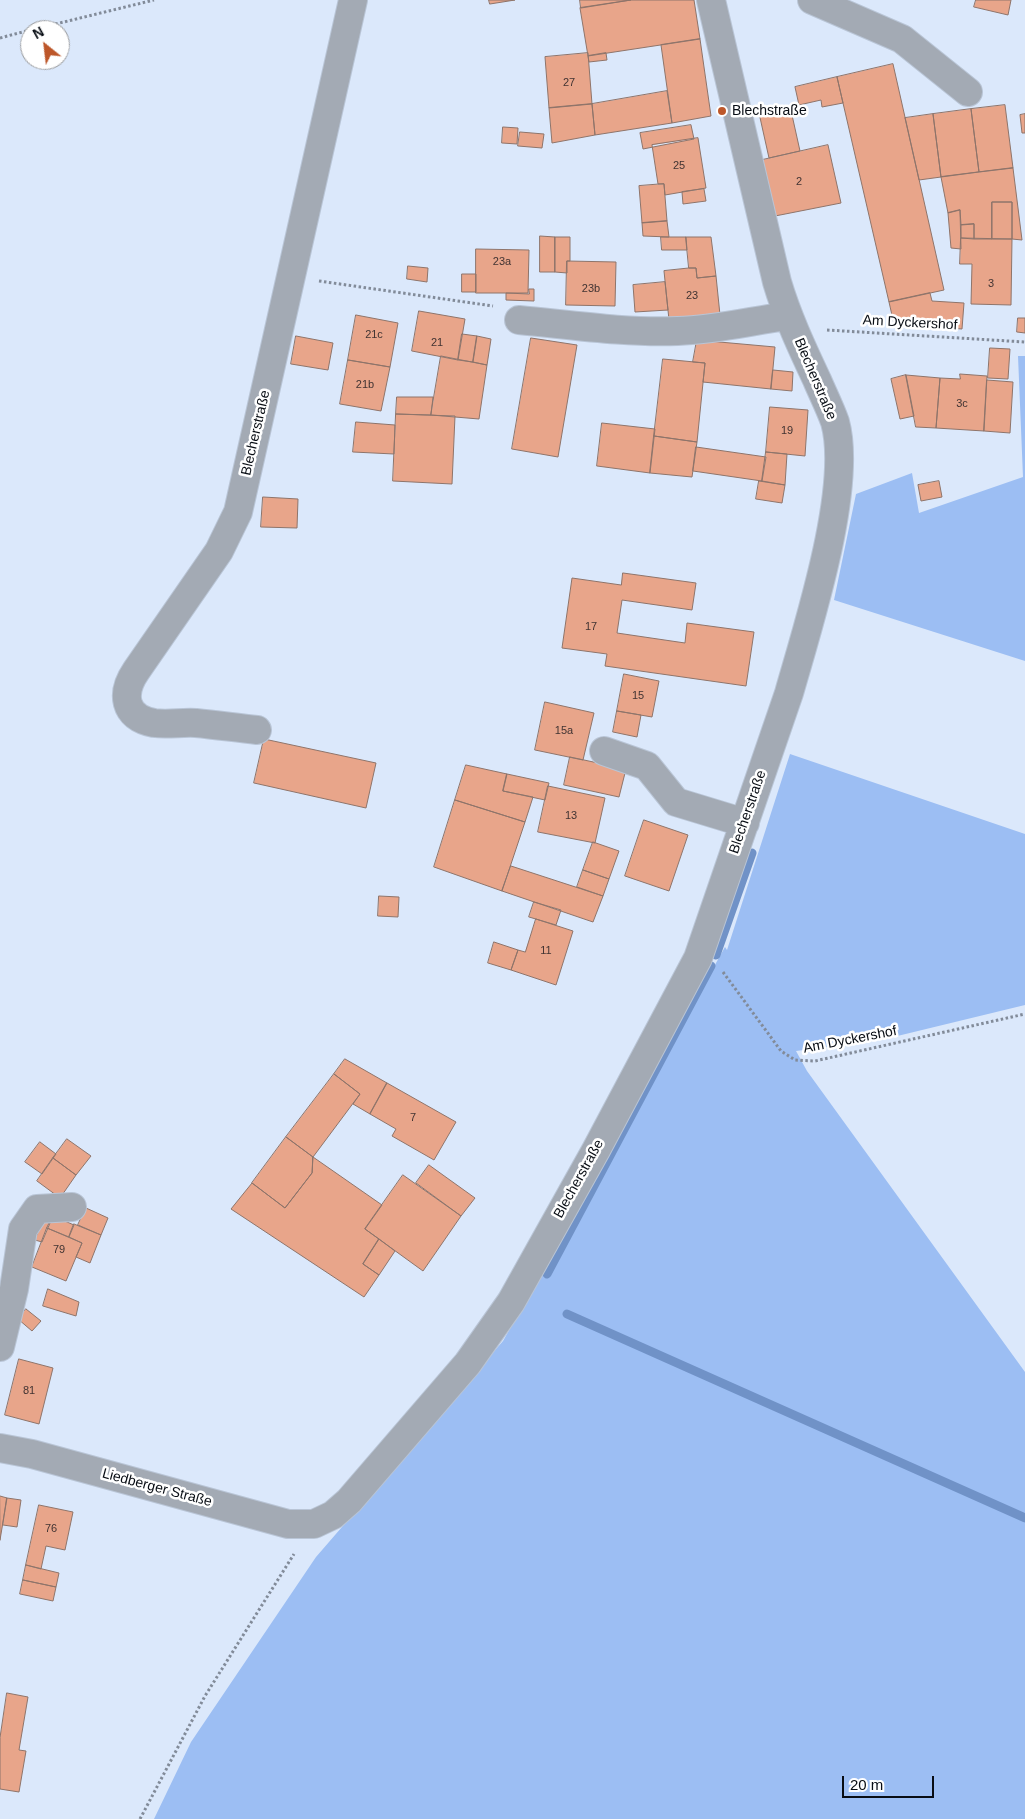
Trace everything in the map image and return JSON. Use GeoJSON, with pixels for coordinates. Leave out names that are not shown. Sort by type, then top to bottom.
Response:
{"type":"FeatureCollection","features":[{"type":"Feature","properties":{"kind":"street","name":"Blecherstraße"},"geometry":{"type":"LineString","coordinates":[[257,730],[195,723],[151,722],[130,708],[126,693],[129,682],[226,540],[238,512],[353,0]]}},
{"type":"Feature","properties":{"kind":"street","name":"Blecherstraße"},"geometry":{"type":"LineString","coordinates":[[314,1524],[333,1514],[349,1501],[451,1384],[497,1325],[596,1150],[704,945],[800,653],[826,550],[839,478],[839,449],[835,422],[791,323],[776,282],[710,0]]}},
{"type":"Feature","properties":{"kind":"street"},"geometry":{"type":"LineString","coordinates":[[812,0],[902,40],[968,92]]}},
{"type":"Feature","properties":{"kind":"street"},"geometry":{"type":"LineString","coordinates":[[519,320],[614,330],[678,331],[791,323]]}},
{"type":"Feature","properties":{"kind":"street"},"geometry":{"type":"LineString","coordinates":[[604,750],[647,766],[676,802],[745,823]]}},
{"type":"Feature","properties":{"kind":"street"},"geometry":{"type":"LineString","coordinates":[[0,1348],[14,1289],[23,1229],[37,1209],[72,1207]]}},
{"type":"Feature","properties":{"kind":"street","name":"Liedberger Straße"},"geometry":{"type":"LineString","coordinates":[[0,1448],[32,1454],[280,1522],[305,1525],[314,1524]]}},
{"type":"Feature","properties":{"kind":"path"},"geometry":{"type":"LineString","coordinates":[[70,20],[154,0]]}},
{"type":"Feature","properties":{"kind":"path"},"geometry":{"type":"LineString","coordinates":[[0,38],[20,33]]}},
{"type":"Feature","properties":{"kind":"path"},"geometry":{"type":"LineString","coordinates":[[291,277],[504,308],[519,320]]}},
{"type":"Feature","properties":{"kind":"path","name":"Am Dyckershof"},"geometry":{"type":"LineString","coordinates":[[791,323],[824,330],[1025,342]]}},
{"type":"Feature","properties":{"kind":"path","name":"Am Dyckershof"},"geometry":{"type":"LineString","coordinates":[[704,945],[772,1040],[786,1055],[800,1062],[815,1061],[1025,1014]]}},
{"type":"Feature","properties":{"kind":"path"},"geometry":{"type":"LineString","coordinates":[[140,1819],[205,1696],[314,1524]]}},
{"type":"Feature","properties":{"kind":"shaded area"},"geometry":{"type":"Polygon","coordinates":[[[1018,356],[1025,356],[1025,661],[834,600],[856,494],[912,473],[919,513],[1023,477],[1018,356]]]}},
{"type":"Feature","properties":{"kind":"shaded area"},"geometry":{"type":"Polygon","coordinates":[[[790,754],[1025,834],[1025,1005],[885,1039],[796,1051],[807,1071],[1025,1372],[1025,1819],[154,1819],[191,1742],[316,1557],[503,1341],[725,947],[727,950],[790,754]]]}},
{"type":"Feature","properties":{"kind":"building"},"geometry":{"type":"Polygon","coordinates":[[[489,0],[515,0],[490,4],[489,0]]]}},
{"type":"Feature","properties":{"kind":"building"},"geometry":{"type":"Polygon","coordinates":[[[580,0],[631,0],[581,8],[580,0]]]}},
{"type":"Feature","properties":{"kind":"building"},"geometry":{"type":"Polygon","coordinates":[[[631,0],[694,0],[700,39],[588,56],[580,8],[631,0]]]}},
{"type":"Feature","properties":{"kind":"building"},"geometry":{"type":"Polygon","coordinates":[[[976,0],[1011,0],[1008,15],[974,7],[976,0]]]}},
{"type":"Feature","properties":{"kind":"building"},"geometry":{"type":"Polygon","coordinates":[[[700,39],[711,116],[672,123],[661,45],[700,39]]]}},
{"type":"Feature","properties":{"kind":"building"},"geometry":{"type":"Polygon","coordinates":[[[588,53],[592,104],[549,108],[545,57],[588,53]]]}},
{"type":"Feature","properties":{"kind":"building"},"geometry":{"type":"Polygon","coordinates":[[[606,53],[607,60],[589,62],[588,56],[606,53]]]}},
{"type":"Feature","properties":{"kind":"building"},"geometry":{"type":"Polygon","coordinates":[[[893,64],[944,290],[889,302],[837,77],[893,64]]]}},
{"type":"Feature","properties":{"kind":"building"},"geometry":{"type":"Polygon","coordinates":[[[837,77],[843,103],[822,107],[821,100],[799,105],[795,87],[837,77]]]}},
{"type":"Feature","properties":{"kind":"building"},"geometry":{"type":"Polygon","coordinates":[[[667,91],[672,123],[595,135],[592,104],[667,91]]]}},
{"type":"Feature","properties":{"kind":"building"},"geometry":{"type":"Polygon","coordinates":[[[592,104],[595,135],[552,143],[549,108],[592,104]]]}},
{"type":"Feature","properties":{"kind":"building"},"geometry":{"type":"Polygon","coordinates":[[[1005,105],[1013,168],[979,172],[971,109],[1005,105]]]}},
{"type":"Feature","properties":{"kind":"building"},"geometry":{"type":"Polygon","coordinates":[[[790,106],[800,151],[769,158],[759,113],[790,106]]]}},
{"type":"Feature","properties":{"kind":"building"},"geometry":{"type":"Polygon","coordinates":[[[971,109],[979,172],[941,177],[933,114],[971,109]]]}},
{"type":"Feature","properties":{"kind":"building"},"geometry":{"type":"Polygon","coordinates":[[[933,114],[941,177],[919,180],[905,118],[933,114]]]}},
{"type":"Feature","properties":{"kind":"building"},"geometry":{"type":"Polygon","coordinates":[[[1025,114],[1025,133],[1022,133],[1020,115],[1025,114]]]}},
{"type":"Feature","properties":{"kind":"building"},"geometry":{"type":"Polygon","coordinates":[[[691,125],[694,139],[643,149],[640,133],[691,125]]]}},
{"type":"Feature","properties":{"kind":"building"},"geometry":{"type":"Polygon","coordinates":[[[503,127],[518,128],[517,144],[502,143],[503,127]]]}},
{"type":"Feature","properties":{"kind":"building"},"geometry":{"type":"Polygon","coordinates":[[[520,132],[544,134],[542,148],[518,146],[520,132]]]}},
{"type":"Feature","properties":{"kind":"building"},"geometry":{"type":"Polygon","coordinates":[[[698,138],[706,188],[665,195],[664,184],[658,184],[652,145],[698,138]]]}},
{"type":"Feature","properties":{"kind":"building"},"geometry":{"type":"Polygon","coordinates":[[[828,145],[841,203],[770,217],[758,161],[828,145]]]}},
{"type":"Feature","properties":{"kind":"building"},"geometry":{"type":"Polygon","coordinates":[[[1013,168],[1022,240],[1012,239],[1012,202],[992,202],[992,239],[974,239],[974,224],[961,225],[960,210],[948,213],[941,177],[1013,168]]]}},
{"type":"Feature","properties":{"kind":"building"},"geometry":{"type":"Polygon","coordinates":[[[664,184],[667,221],[642,223],[639,186],[664,184]]]}},
{"type":"Feature","properties":{"kind":"building"},"geometry":{"type":"Polygon","coordinates":[[[704,189],[706,201],[683,204],[682,192],[704,189]]]}},
{"type":"Feature","properties":{"kind":"building"},"geometry":{"type":"Polygon","coordinates":[[[992,202],[1012,202],[1012,239],[992,239],[992,202]]]}},
{"type":"Feature","properties":{"kind":"building"},"geometry":{"type":"Polygon","coordinates":[[[960,210],[961,249],[951,248],[948,213],[960,210]]]}},
{"type":"Feature","properties":{"kind":"building"},"geometry":{"type":"Polygon","coordinates":[[[667,221],[669,237],[643,236],[642,223],[667,221]]]}},
{"type":"Feature","properties":{"kind":"building"},"geometry":{"type":"Polygon","coordinates":[[[974,224],[974,239],[961,238],[961,225],[974,224]]]}},
{"type":"Feature","properties":{"kind":"building"},"geometry":{"type":"Polygon","coordinates":[[[540,236],[555,237],[555,272],[540,272],[540,236]]]}},
{"type":"Feature","properties":{"kind":"building"},"geometry":{"type":"Polygon","coordinates":[[[555,237],[570,237],[570,261],[567,261],[567,273],[555,272],[555,237]]]}},
{"type":"Feature","properties":{"kind":"building"},"geometry":{"type":"Polygon","coordinates":[[[661,237],[686,237],[687,250],[662,250],[661,237]]]}},
{"type":"Feature","properties":{"kind":"building"},"geometry":{"type":"Polygon","coordinates":[[[686,237],[711,237],[716,276],[697,278],[696,268],[689,268],[686,237]]]}},
{"type":"Feature","properties":{"kind":"building"},"geometry":{"type":"Polygon","coordinates":[[[961,238],[1012,239],[1011,305],[971,304],[972,264],[960,264],[961,238]]]}},
{"type":"Feature","properties":{"kind":"building"},"geometry":{"type":"Polygon","coordinates":[[[476,249],[529,250],[528,293],[476,293],[476,249]]]}},
{"type":"Feature","properties":{"kind":"building"},"geometry":{"type":"Polygon","coordinates":[[[567,261],[616,262],[615,306],[566,305],[567,261]]]}},
{"type":"Feature","properties":{"kind":"building"},"geometry":{"type":"Polygon","coordinates":[[[408,266],[428,268],[427,282],[407,279],[408,266]]]}},
{"type":"Feature","properties":{"kind":"building"},"geometry":{"type":"Polygon","coordinates":[[[696,268],[697,278],[716,276],[720,315],[669,320],[664,271],[696,268]]]}},
{"type":"Feature","properties":{"kind":"building"},"geometry":{"type":"Polygon","coordinates":[[[462,274],[476,274],[476,292],[462,292],[462,274]]]}},
{"type":"Feature","properties":{"kind":"building"},"geometry":{"type":"Polygon","coordinates":[[[665,282],[668,310],[635,312],[633,285],[665,282]]]}},
{"type":"Feature","properties":{"kind":"building"},"geometry":{"type":"Polygon","coordinates":[[[529,289],[534,289],[534,301],[506,300],[506,293],[529,294],[529,289]]]}},
{"type":"Feature","properties":{"kind":"building"},"geometry":{"type":"Polygon","coordinates":[[[930,293],[932,301],[964,303],[962,329],[894,324],[889,302],[930,293]]]}},
{"type":"Feature","properties":{"kind":"building"},"geometry":{"type":"Polygon","coordinates":[[[419,311],[465,319],[458,360],[412,351],[419,311]]]}},
{"type":"Feature","properties":{"kind":"building"},"geometry":{"type":"Polygon","coordinates":[[[356,315],[398,323],[390,367],[348,360],[356,315]]]}},
{"type":"Feature","properties":{"kind":"building"},"geometry":{"type":"Polygon","coordinates":[[[1018,318],[1025,318],[1025,333],[1017,332],[1018,318]]]}},
{"type":"Feature","properties":{"kind":"building"},"geometry":{"type":"Polygon","coordinates":[[[462,334],[477,336],[473,362],[458,360],[462,334]]]}},
{"type":"Feature","properties":{"kind":"building"},"geometry":{"type":"Polygon","coordinates":[[[296,336],[333,343],[328,370],[291,364],[296,336]]]}},
{"type":"Feature","properties":{"kind":"building"},"geometry":{"type":"Polygon","coordinates":[[[477,336],[491,339],[487,365],[473,362],[477,336]]]}},
{"type":"Feature","properties":{"kind":"building"},"geometry":{"type":"Polygon","coordinates":[[[531,338],[577,345],[558,457],[512,449],[531,338]]]}},
{"type":"Feature","properties":{"kind":"building"},"geometry":{"type":"Polygon","coordinates":[[[697,340],[775,347],[771,389],[703,382],[705,363],[693,362],[697,340]]]}},
{"type":"Feature","properties":{"kind":"building"},"geometry":{"type":"Polygon","coordinates":[[[990,348],[1010,349],[1008,379],[988,378],[990,348]]]}},
{"type":"Feature","properties":{"kind":"building"},"geometry":{"type":"Polygon","coordinates":[[[441,356],[487,365],[479,419],[431,415],[441,356]]]}},
{"type":"Feature","properties":{"kind":"building"},"geometry":{"type":"Polygon","coordinates":[[[663,359],[705,363],[697,442],[654,436],[663,359]]]}},
{"type":"Feature","properties":{"kind":"building"},"geometry":{"type":"Polygon","coordinates":[[[348,360],[390,367],[381,411],[340,404],[348,360]]]}},
{"type":"Feature","properties":{"kind":"building"},"geometry":{"type":"Polygon","coordinates":[[[773,370],[793,372],[792,391],[771,389],[773,370]]]}},
{"type":"Feature","properties":{"kind":"building"},"geometry":{"type":"Polygon","coordinates":[[[960,374],[987,376],[984,431],[936,428],[940,378],[960,379],[960,374]]]}},
{"type":"Feature","properties":{"kind":"building"},"geometry":{"type":"Polygon","coordinates":[[[906,375],[914,416],[900,419],[891,379],[906,375]]]}},
{"type":"Feature","properties":{"kind":"building"},"geometry":{"type":"Polygon","coordinates":[[[906,375],[940,378],[936,428],[916,427],[906,375]]]}},
{"type":"Feature","properties":{"kind":"building"},"geometry":{"type":"Polygon","coordinates":[[[987,380],[1013,382],[1010,433],[984,431],[987,380]]]}},
{"type":"Feature","properties":{"kind":"building"},"geometry":{"type":"Polygon","coordinates":[[[397,397],[433,397],[431,415],[396,414],[397,397]]]}},
{"type":"Feature","properties":{"kind":"building"},"geometry":{"type":"Polygon","coordinates":[[[770,407],[808,410],[805,456],[766,452],[770,407]]]}},
{"type":"Feature","properties":{"kind":"building"},"geometry":{"type":"Polygon","coordinates":[[[396,414],[455,416],[452,484],[393,481],[396,414]]]}},
{"type":"Feature","properties":{"kind":"building"},"geometry":{"type":"Polygon","coordinates":[[[356,422],[395,425],[394,454],[353,452],[356,422]]]}},
{"type":"Feature","properties":{"kind":"building"},"geometry":{"type":"Polygon","coordinates":[[[602,423],[655,429],[650,473],[597,466],[602,423]]]}},
{"type":"Feature","properties":{"kind":"building"},"geometry":{"type":"Polygon","coordinates":[[[654,436],[697,442],[692,477],[650,473],[654,436]]]}},
{"type":"Feature","properties":{"kind":"building"},"geometry":{"type":"Polygon","coordinates":[[[696,447],[766,457],[762,481],[693,471],[696,447]]]}},
{"type":"Feature","properties":{"kind":"building"},"geometry":{"type":"Polygon","coordinates":[[[766,452],[787,454],[785,485],[762,481],[766,452]]]}},
{"type":"Feature","properties":{"kind":"building"},"geometry":{"type":"Polygon","coordinates":[[[759,481],[785,485],[782,503],[756,499],[759,481]]]}},
{"type":"Feature","properties":{"kind":"building"},"geometry":{"type":"Polygon","coordinates":[[[939,481],[942,497],[921,501],[918,485],[939,481]]]}},
{"type":"Feature","properties":{"kind":"building"},"geometry":{"type":"Polygon","coordinates":[[[263,497],[298,499],[297,528],[261,527],[263,497]]]}},
{"type":"Feature","properties":{"kind":"building"},"geometry":{"type":"Polygon","coordinates":[[[623,573],[696,583],[692,610],[622,600],[617,633],[685,643],[687,623],[754,632],[746,686],[605,666],[607,654],[562,648],[572,578],[621,585],[623,573]]]}},
{"type":"Feature","properties":{"kind":"building"},"geometry":{"type":"Polygon","coordinates":[[[624,674],[659,681],[652,717],[617,711],[624,674]]]}},
{"type":"Feature","properties":{"kind":"building"},"geometry":{"type":"Polygon","coordinates":[[[545,702],[594,713],[583,760],[535,750],[545,702]]]}},
{"type":"Feature","properties":{"kind":"building"},"geometry":{"type":"Polygon","coordinates":[[[617,711],[641,715],[637,737],[613,732],[617,711]]]}},
{"type":"Feature","properties":{"kind":"building"},"geometry":{"type":"Polygon","coordinates":[[[264,739],[376,763],[366,808],[254,783],[264,739]]]}},
{"type":"Feature","properties":{"kind":"building"},"geometry":{"type":"Polygon","coordinates":[[[570,757],[626,769],[619,797],[564,785],[570,757]]]}},
{"type":"Feature","properties":{"kind":"building"},"geometry":{"type":"Polygon","coordinates":[[[466,765],[507,774],[503,791],[533,797],[525,822],[455,800],[466,765]]]}},
{"type":"Feature","properties":{"kind":"building"},"geometry":{"type":"Polygon","coordinates":[[[507,774],[549,783],[545,800],[503,791],[507,774]]]}},
{"type":"Feature","properties":{"kind":"building"},"geometry":{"type":"Polygon","coordinates":[[[548,786],[605,798],[595,843],[538,832],[548,786]]]}},
{"type":"Feature","properties":{"kind":"building"},"geometry":{"type":"Polygon","coordinates":[[[455,800],[525,822],[502,891],[434,867],[455,800]]]}},
{"type":"Feature","properties":{"kind":"building"},"geometry":{"type":"Polygon","coordinates":[[[644,820],[688,835],[669,891],[625,876],[644,820]]]}},
{"type":"Feature","properties":{"kind":"building"},"geometry":{"type":"Polygon","coordinates":[[[593,842],[619,851],[609,879],[583,870],[593,842]]]}},
{"type":"Feature","properties":{"kind":"building"},"geometry":{"type":"Polygon","coordinates":[[[511,866],[603,896],[593,922],[502,891],[511,866]]]}},
{"type":"Feature","properties":{"kind":"building"},"geometry":{"type":"Polygon","coordinates":[[[583,870],[609,879],[603,896],[577,887],[583,870]]]}},
{"type":"Feature","properties":{"kind":"building"},"geometry":{"type":"Polygon","coordinates":[[[379,896],[399,897],[398,917],[378,916],[379,896]]]}},
{"type":"Feature","properties":{"kind":"building"},"geometry":{"type":"Polygon","coordinates":[[[534,902],[561,910],[556,925],[529,917],[534,902]]]}},
{"type":"Feature","properties":{"kind":"building"},"geometry":{"type":"Polygon","coordinates":[[[536,919],[573,931],[556,985],[511,970],[518,950],[525,952],[536,919]]]}},
{"type":"Feature","properties":{"kind":"building"},"geometry":{"type":"Polygon","coordinates":[[[494,942],[518,950],[511,970],[488,963],[494,942]]]}},
{"type":"Feature","properties":{"kind":"building"},"geometry":{"type":"Polygon","coordinates":[[[345,1059],[387,1083],[370,1114],[353,1104],[360,1094],[334,1074],[345,1059]]]}},
{"type":"Feature","properties":{"kind":"building"},"geometry":{"type":"Polygon","coordinates":[[[334,1074],[360,1094],[313,1157],[286,1137],[334,1074]]]}},
{"type":"Feature","properties":{"kind":"building"},"geometry":{"type":"Polygon","coordinates":[[[387,1083],[456,1122],[434,1160],[392,1136],[396,1129],[370,1114],[387,1083]]]}},
{"type":"Feature","properties":{"kind":"building"},"geometry":{"type":"Polygon","coordinates":[[[286,1137],[313,1157],[312,1173],[285,1208],[252,1183],[286,1137]]]}},
{"type":"Feature","properties":{"kind":"building"},"geometry":{"type":"Polygon","coordinates":[[[67,1139],[91,1156],[76,1175],[53,1158],[67,1139]]]}},
{"type":"Feature","properties":{"kind":"building"},"geometry":{"type":"Polygon","coordinates":[[[40,1142],[56,1154],[42,1174],[25,1162],[40,1142]]]}},
{"type":"Feature","properties":{"kind":"building"},"geometry":{"type":"Polygon","coordinates":[[[313,1157],[382,1205],[365,1229],[379,1239],[363,1264],[379,1275],[364,1297],[231,1209],[252,1183],[285,1208],[312,1173],[313,1157]]]}},
{"type":"Feature","properties":{"kind":"building"},"geometry":{"type":"Polygon","coordinates":[[[53,1158],[76,1175],[60,1198],[37,1181],[53,1158]]]}},
{"type":"Feature","properties":{"kind":"building"},"geometry":{"type":"Polygon","coordinates":[[[429,1165],[475,1198],[461,1216],[416,1183],[429,1165]]]}},
{"type":"Feature","properties":{"kind":"building"},"geometry":{"type":"Polygon","coordinates":[[[403,1175],[461,1216],[423,1271],[365,1229],[403,1175]]]}},
{"type":"Feature","properties":{"kind":"building"},"geometry":{"type":"Polygon","coordinates":[[[86,1208],[108,1218],[101,1235],[78,1225],[86,1208]]]}},
{"type":"Feature","properties":{"kind":"building"},"geometry":{"type":"Polygon","coordinates":[[[53,1216],[74,1225],[69,1237],[47,1228],[53,1216]]]}},
{"type":"Feature","properties":{"kind":"building"},"geometry":{"type":"Polygon","coordinates":[[[44,1220],[50,1223],[42,1242],[35,1240],[44,1220]]]}},
{"type":"Feature","properties":{"kind":"building"},"geometry":{"type":"Polygon","coordinates":[[[74,1224],[101,1235],[90,1263],[76,1257],[82,1243],[69,1237],[74,1224]]]}},
{"type":"Feature","properties":{"kind":"building"},"geometry":{"type":"Polygon","coordinates":[[[47,1228],[82,1243],[66,1281],[32,1267],[47,1228]]]}},
{"type":"Feature","properties":{"kind":"building"},"geometry":{"type":"Polygon","coordinates":[[[379,1239],[395,1251],[379,1275],[363,1264],[379,1239]]]}},
{"type":"Feature","properties":{"kind":"building"},"geometry":{"type":"Polygon","coordinates":[[[48,1289],[79,1302],[76,1316],[43,1306],[48,1289]]]}},
{"type":"Feature","properties":{"kind":"building"},"geometry":{"type":"Polygon","coordinates":[[[26,1309],[41,1321],[32,1331],[18,1319],[26,1309]]]}},
{"type":"Feature","properties":{"kind":"building"},"geometry":{"type":"Polygon","coordinates":[[[19,1359],[53,1368],[39,1424],[5,1415],[19,1359]]]}},
{"type":"Feature","properties":{"kind":"building"},"geometry":{"type":"Polygon","coordinates":[[[0,1496],[7,1498],[0,1540],[0,1496]]]}},
{"type":"Feature","properties":{"kind":"building"},"geometry":{"type":"Polygon","coordinates":[[[7,1498],[21,1500],[17,1527],[3,1525],[7,1498]]]}},
{"type":"Feature","properties":{"kind":"building"},"geometry":{"type":"Polygon","coordinates":[[[39,1505],[73,1512],[65,1550],[46,1546],[41,1569],[26,1565],[39,1505]]]}},
{"type":"Feature","properties":{"kind":"building"},"geometry":{"type":"Polygon","coordinates":[[[26,1565],[59,1573],[56,1587],[23,1580],[26,1565]]]}},
{"type":"Feature","properties":{"kind":"building"},"geometry":{"type":"Polygon","coordinates":[[[23,1580],[56,1587],[53,1601],[20,1594],[23,1580]]]}},
{"type":"Feature","properties":{"kind":"building"},"geometry":{"type":"Polygon","coordinates":[[[7,1693],[28,1697],[19,1750],[26,1751],[19,1792],[0,1789],[0,1738],[7,1693]]]}},
{"type":"Feature","properties":{"kind":"waterway"},"geometry":{"type":"LineString","coordinates":[[716,955],[752,853]]}},
{"type":"Feature","properties":{"kind":"waterway"},"geometry":{"type":"LineString","coordinates":[[547,1274],[711,966]]}},
{"type":"Feature","properties":{"kind":"waterway"},"geometry":{"type":"LineString","coordinates":[[567,1314],[1025,1518]]}},
{"type":"Feature","properties":{"kind":"place","name":"Blechstraße"},"geometry":{"type":"Point","coordinates":[722,111]}}]}
